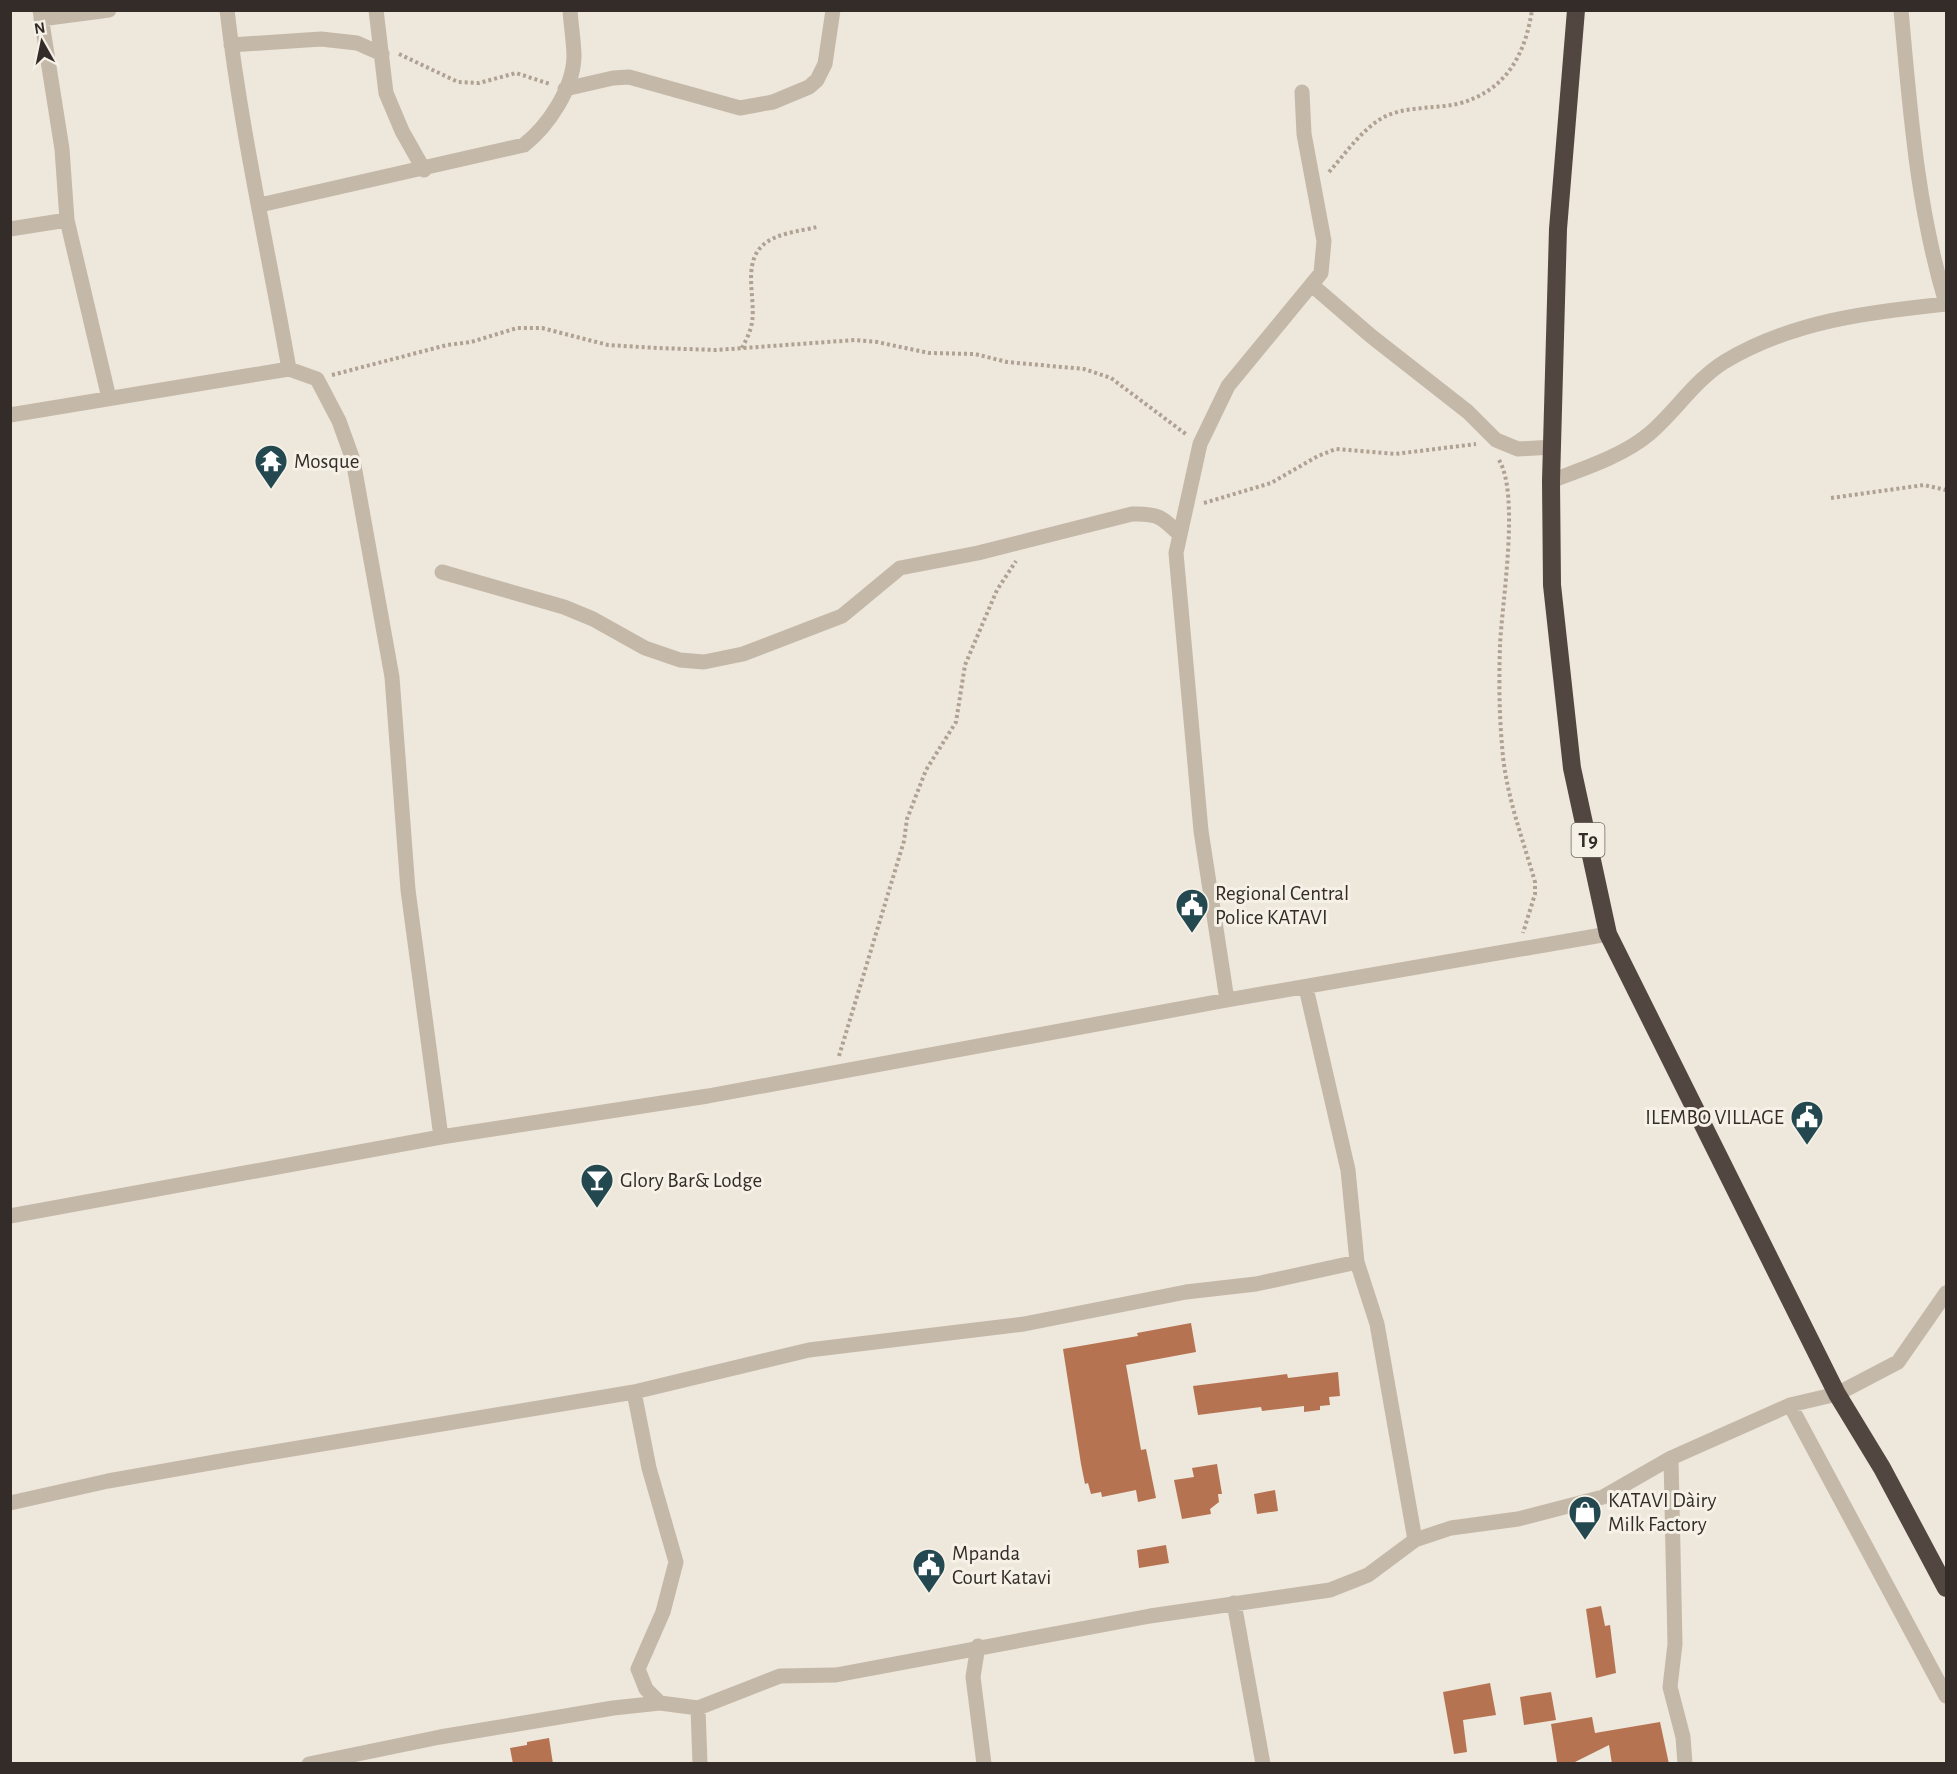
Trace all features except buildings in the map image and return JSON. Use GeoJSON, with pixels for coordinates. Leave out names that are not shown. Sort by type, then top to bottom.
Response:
{"type":"FeatureCollection","features":[{"type":"Feature","properties":{"kind":"highway","name":"T9"},"geometry":{"type":"LineString","coordinates":[[1576,10],[1558,229],[1551,481],[1551,585],[1572,768],[1608,934],[1838,1395],[1882,1468],[1947,1588]]}},
{"type":"Feature","properties":{"kind":"street"},"geometry":{"type":"LineString","coordinates":[[109,10],[41,15],[62,148],[68,219],[110,399]]}},
{"type":"Feature","properties":{"kind":"street"},"geometry":{"type":"LineString","coordinates":[[226,10],[238,104],[260,206],[289,369]]}},
{"type":"Feature","properties":{"kind":"street"},"geometry":{"type":"LineString","coordinates":[[376,10],[386,93],[391,109],[424,170]]}},
{"type":"Feature","properties":{"kind":"street"},"geometry":{"type":"LineString","coordinates":[[260,206],[424,170],[524,145],[534,137],[550,115],[570,80],[574,57],[570,10]]}},
{"type":"Feature","properties":{"kind":"street"},"geometry":{"type":"LineString","coordinates":[[565,89],[613,78],[629,77],[740,108],[773,102],[809,87],[817,80],[825,64],[833,10]]}},
{"type":"Feature","properties":{"kind":"street"},"geometry":{"type":"LineString","coordinates":[[1551,481],[1595,464],[1648,435],[1689,392],[1722,363],[1758,344],[1821,321],[1947,304],[1927,224],[1914,154],[1901,10]]}},
{"type":"Feature","properties":{"kind":"street"},"geometry":{"type":"LineString","coordinates":[[231,45],[321,39],[357,43],[381,50]]}},
{"type":"Feature","properties":{"kind":"street"},"geometry":{"type":"LineString","coordinates":[[1227,1000],[1201,831],[1176,553],[1200,444],[1228,386],[1313,286],[1321,273],[1324,241],[1316,187],[1304,134],[1302,92]]}},
{"type":"Feature","properties":{"kind":"street"},"geometry":{"type":"LineString","coordinates":[[10,229],[68,219]]}},
{"type":"Feature","properties":{"kind":"street"},"geometry":{"type":"LineString","coordinates":[[1313,286],[1371,336],[1468,412],[1491,441],[1518,448],[1552,447]]}},
{"type":"Feature","properties":{"kind":"street"},"geometry":{"type":"LineString","coordinates":[[10,414],[289,369],[317,379],[339,421],[353,460],[392,677],[408,890],[441,1137]]}},
{"type":"Feature","properties":{"kind":"street"},"geometry":{"type":"LineString","coordinates":[[442,572],[564,607],[593,619],[645,648],[680,660],[704,662],[743,654],[842,616],[900,568],[1029,541],[1132,514],[1150,513],[1161,517],[1180,535]]}},
{"type":"Feature","properties":{"kind":"street"},"geometry":{"type":"LineString","coordinates":[[10,1216],[441,1137],[708,1096],[1227,1000],[1608,934]]}},
{"type":"Feature","properties":{"kind":"street"},"geometry":{"type":"LineString","coordinates":[[1306,988],[1348,1170],[1357,1262],[1377,1324],[1415,1540]]}},
{"type":"Feature","properties":{"kind":"street"},"geometry":{"type":"LineString","coordinates":[[10,1503],[108,1481],[634,1392],[809,1350],[1024,1324],[1186,1292],[1256,1284],[1357,1262]]}},
{"type":"Feature","properties":{"kind":"street"},"geometry":{"type":"LineString","coordinates":[[309,1764],[440,1737],[613,1708],[660,1703],[698,1708],[780,1676],[836,1675],[978,1646],[1234,1603],[1330,1590],[1368,1575],[1415,1540],[1451,1528],[1518,1519],[1603,1497],[1671,1458],[1790,1405],[1838,1395],[1898,1362],[1947,1293]]}},
{"type":"Feature","properties":{"kind":"street"},"geometry":{"type":"LineString","coordinates":[[634,1392],[649,1468],[676,1562],[663,1612],[638,1669],[646,1689],[660,1703]]}},
{"type":"Feature","properties":{"kind":"street"},"geometry":{"type":"LineString","coordinates":[[1790,1405],[1947,1696]]}},
{"type":"Feature","properties":{"kind":"street"},"geometry":{"type":"LineString","coordinates":[[1671,1458],[1675,1644],[1670,1687],[1683,1737],[1685,1764]]}},
{"type":"Feature","properties":{"kind":"street"},"geometry":{"type":"LineString","coordinates":[[1234,1603],[1263,1764]]}},
{"type":"Feature","properties":{"kind":"street"},"geometry":{"type":"LineString","coordinates":[[978,1646],[974,1677],[984,1764]]}},
{"type":"Feature","properties":{"kind":"street"},"geometry":{"type":"LineString","coordinates":[[698,1708],[700,1764]]}},
{"type":"Feature","properties":{"kind":"path"},"geometry":{"type":"LineString","coordinates":[[1064,10],[1121,10]]}},
{"type":"Feature","properties":{"kind":"path"},"geometry":{"type":"LineString","coordinates":[[1316,187],[1365,131],[1385,117],[1409,110],[1459,104],[1491,89],[1509,74],[1517,61],[1530,26],[1532,10]]}},
{"type":"Feature","properties":{"kind":"path"},"geometry":{"type":"LineString","coordinates":[[381,50],[458,82],[479,83],[516,73],[565,89]]}},
{"type":"Feature","properties":{"kind":"path"},"geometry":{"type":"LineString","coordinates":[[742,348],[752,322],[751,281],[756,254],[764,244],[779,237],[817,227]]}},
{"type":"Feature","properties":{"kind":"path"},"geometry":{"type":"LineString","coordinates":[[317,379],[447,345],[471,342],[517,328],[542,328],[608,345],[680,349],[742,348],[855,340],[877,342],[929,353],[975,354],[1006,362],[1084,369],[1111,378],[1200,444]]}},
{"type":"Feature","properties":{"kind":"path"},"geometry":{"type":"LineString","coordinates":[[1186,508],[1271,483],[1318,456],[1336,449],[1403,453],[1491,441],[1508,484],[1500,648],[1502,744],[1506,789],[1535,882],[1535,894],[1523,926],[1523,950]]}},
{"type":"Feature","properties":{"kind":"path"},"geometry":{"type":"LineString","coordinates":[[1831,498],[1924,485],[1947,490]]}},
{"type":"Feature","properties":{"kind":"path"},"geometry":{"type":"LineString","coordinates":[[834,1072],[904,842],[907,819],[926,770],[956,722],[965,665],[997,590],[1029,541]]}},
{"type":"Feature","properties":{"kind":"place","name":"Mosque"},"geometry":{"type":"Point","coordinates":[271,490]}},
{"type":"Feature","properties":{"kind":"place","name":"Regional Central Police KATAVI"},"geometry":{"type":"Point","coordinates":[1192,934]}},
{"type":"Feature","properties":{"kind":"place","name":"ILEMBO VILLAGE"},"geometry":{"type":"Point","coordinates":[1807,1146]}},
{"type":"Feature","properties":{"kind":"place","name":"Glory Bar& Lodge"},"geometry":{"type":"Point","coordinates":[597,1209]}},
{"type":"Feature","properties":{"kind":"place","name":"KATAVI Dàiry Milk Factory"},"geometry":{"type":"Point","coordinates":[1585,1541]}},
{"type":"Feature","properties":{"kind":"place","name":"Mpanda Court Katavi"},"geometry":{"type":"Point","coordinates":[929,1594]}}]}
